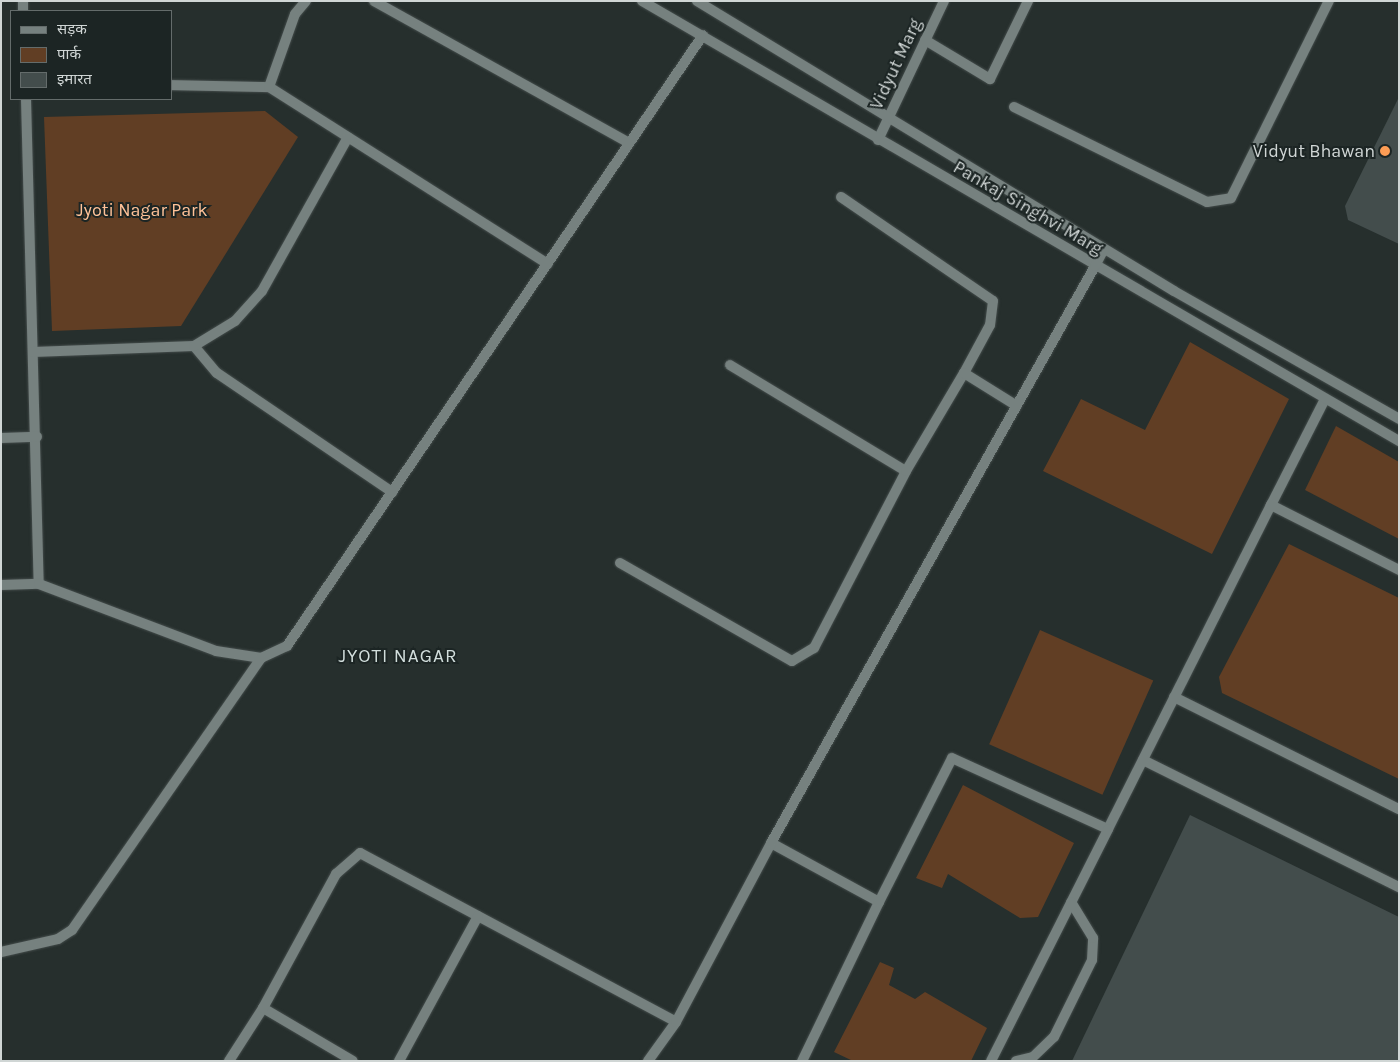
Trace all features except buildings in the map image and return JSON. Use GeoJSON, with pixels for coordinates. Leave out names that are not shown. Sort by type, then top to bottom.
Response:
{"type":"FeatureCollection","features":[{"type":"Feature","properties":{"kind":"street"},"geometry":{"type":"LineString","coordinates":[[269,87],[295,14],[306,1]]}},
{"type":"Feature","properties":{"kind":"street"},"geometry":{"type":"LineString","coordinates":[[374,1],[629,143]]}},
{"type":"Feature","properties":{"kind":"street","name":"Pankaj Singhvi Marg"},"geometry":{"type":"LineString","coordinates":[[642,1],[878,140],[1399,441]]}},
{"type":"Feature","properties":{"kind":"street","name":"Pankaj Singhvi Marg"},"geometry":{"type":"LineString","coordinates":[[697,1],[1104,249],[1399,418]]}},
{"type":"Feature","properties":{"kind":"street","name":"Vidyut Marg"},"geometry":{"type":"LineString","coordinates":[[878,140],[944,1]]}},
{"type":"Feature","properties":{"kind":"street"},"geometry":{"type":"LineString","coordinates":[[925,40],[990,78],[1028,1]]}},
{"type":"Feature","properties":{"kind":"street"},"geometry":{"type":"LineString","coordinates":[[1014,108],[1207,202],[1231,198],[1329,1]]}},
{"type":"Feature","properties":{"kind":"street"},"geometry":{"type":"LineString","coordinates":[[1,952],[58,939],[72,930],[261,658],[288,646],[703,36]]}},
{"type":"Feature","properties":{"kind":"street"},"geometry":{"type":"LineString","coordinates":[[172,85],[269,87],[548,264]]}},
{"type":"Feature","properties":{"kind":"street"},"geometry":{"type":"LineString","coordinates":[[26,100],[37,437],[39,584]]}},
{"type":"Feature","properties":{"kind":"street"},"geometry":{"type":"LineString","coordinates":[[34,352],[194,346],[235,321],[262,291],[348,137]]}},
{"type":"Feature","properties":{"kind":"street"},"geometry":{"type":"LineString","coordinates":[[620,563],[792,661],[814,648],[906,471],[990,325],[993,301],[841,197]]}},
{"type":"Feature","properties":{"kind":"street"},"geometry":{"type":"LineString","coordinates":[[648,1061],[676,1022],[771,843],[1104,249]]}},
{"type":"Feature","properties":{"kind":"street"},"geometry":{"type":"LineString","coordinates":[[194,346],[218,373],[392,492]]}},
{"type":"Feature","properties":{"kind":"street"},"geometry":{"type":"LineString","coordinates":[[730,365],[906,471]]}},
{"type":"Feature","properties":{"kind":"street"},"geometry":{"type":"LineString","coordinates":[[964,373],[1017,406]]}},
{"type":"Feature","properties":{"kind":"street"},"geometry":{"type":"LineString","coordinates":[[993,1061],[1324,399]]}},
{"type":"Feature","properties":{"kind":"street"},"geometry":{"type":"LineString","coordinates":[[1,438],[37,437]]}},
{"type":"Feature","properties":{"kind":"street"},"geometry":{"type":"LineString","coordinates":[[1271,505],[1399,570]]}},
{"type":"Feature","properties":{"kind":"street"},"geometry":{"type":"LineString","coordinates":[[1,585],[39,584],[216,650],[261,658]]}},
{"type":"Feature","properties":{"kind":"street"},"geometry":{"type":"LineString","coordinates":[[1174,697],[1399,809]]}},
{"type":"Feature","properties":{"kind":"street"},"geometry":{"type":"LineString","coordinates":[[802,1061],[879,902],[952,758],[1108,829]]}},
{"type":"Feature","properties":{"kind":"street"},"geometry":{"type":"LineString","coordinates":[[1143,760],[1399,887]]}},
{"type":"Feature","properties":{"kind":"street"},"geometry":{"type":"LineString","coordinates":[[771,843],[879,902]]}},
{"type":"Feature","properties":{"kind":"street"},"geometry":{"type":"LineString","coordinates":[[229,1061],[264,1008],[336,874],[360,852],[676,1022]]}},
{"type":"Feature","properties":{"kind":"street"},"geometry":{"type":"LineString","coordinates":[[1016,1061],[1033,1057],[1054,1037],[1092,960],[1093,938],[1072,902]]}},
{"type":"Feature","properties":{"kind":"street"},"geometry":{"type":"LineString","coordinates":[[399,1061],[478,916]]}},
{"type":"Feature","properties":{"kind":"street"},"geometry":{"type":"LineString","coordinates":[[264,1008],[353,1061]]}},
{"type":"Feature","properties":{"kind":"green space","name":"Jyoti Nagar Park"},"geometry":{"type":"Polygon","coordinates":[[[265,111],[298,137],[181,326],[52,331],[44,117],[265,111]]]}},
{"type":"Feature","properties":{"kind":"green space"},"geometry":{"type":"Polygon","coordinates":[[[1190,342],[1289,399],[1212,554],[1043,471],[1081,399],[1145,430],[1190,342]]]}},
{"type":"Feature","properties":{"kind":"green space"},"geometry":{"type":"Polygon","coordinates":[[[1336,426],[1399,462],[1399,539],[1305,490],[1336,426]]]}},
{"type":"Feature","properties":{"kind":"green space"},"geometry":{"type":"Polygon","coordinates":[[[1289,544],[1399,598],[1399,779],[1222,693],[1219,677],[1289,544]]]}},
{"type":"Feature","properties":{"kind":"green space"},"geometry":{"type":"Polygon","coordinates":[[[1040,630],[1153,680],[1102,795],[989,744],[1040,630]]]}},
{"type":"Feature","properties":{"kind":"green space"},"geometry":{"type":"Polygon","coordinates":[[[963,785],[1074,843],[1038,917],[1020,918],[948,874],[942,888],[916,878],[963,785]]]}},
{"type":"Feature","properties":{"kind":"green space"},"geometry":{"type":"Polygon","coordinates":[[[880,962],[894,968],[889,985],[915,999],[925,992],[987,1028],[971,1061],[853,1061],[834,1052],[880,962]]]}},
{"type":"Feature","properties":{"kind":"place","name":"Vidyut Bhawan"},"geometry":{"type":"Point","coordinates":[1385,151]}},
{"type":"Feature","properties":{"kind":"district","name":"JYOTI NAGAR"},"geometry":{"type":"Point","coordinates":[398,657]}}]}
